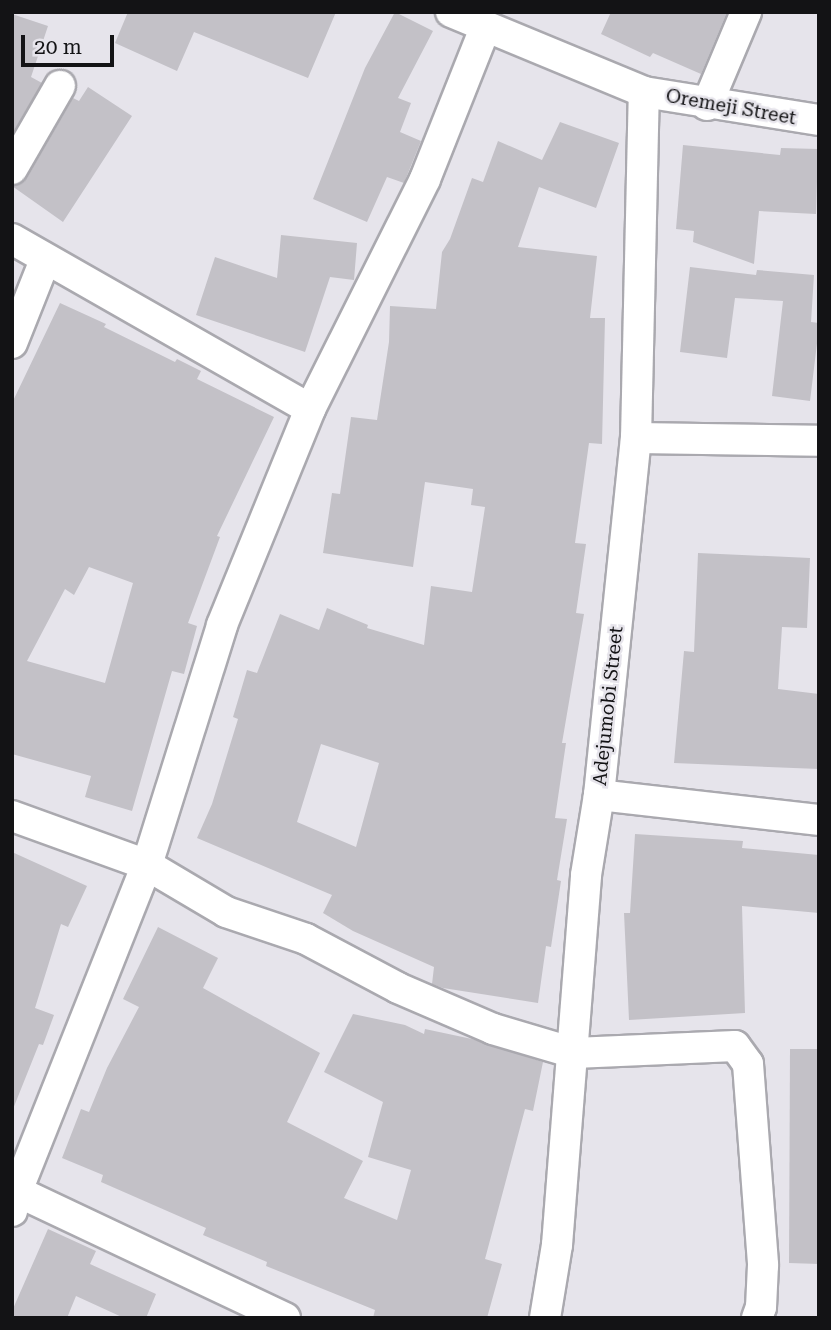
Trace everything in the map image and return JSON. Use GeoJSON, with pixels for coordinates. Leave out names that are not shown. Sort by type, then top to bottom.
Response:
{"type":"FeatureCollection","features":[{"type":"Feature","properties":{"kind":"street","name":"Oremeji Street"},"geometry":{"type":"LineString","coordinates":[[451,12],[644,92],[819,120]]}},
{"type":"Feature","properties":{"kind":"street"},"geometry":{"type":"LineString","coordinates":[[707,104],[746,12]]}},
{"type":"Feature","properties":{"kind":"street"},"geometry":{"type":"LineString","coordinates":[[285,1318],[14,1197],[147,865],[222,625],[310,409],[425,179],[485,28]]}},
{"type":"Feature","properties":{"kind":"street"},"geometry":{"type":"LineString","coordinates":[[12,169],[60,86]]}},
{"type":"Feature","properties":{"kind":"street","name":"Adejumobi Street"},"geometry":{"type":"LineString","coordinates":[[545,1318],[557,1245],[586,875],[599,795],[636,438],[644,92]]}},
{"type":"Feature","properties":{"kind":"street"},"geometry":{"type":"LineString","coordinates":[[12,239],[310,409]]}},
{"type":"Feature","properties":{"kind":"street"},"geometry":{"type":"LineString","coordinates":[[12,343],[45,260]]}},
{"type":"Feature","properties":{"kind":"street"},"geometry":{"type":"LineString","coordinates":[[636,438],[819,441]]}},
{"type":"Feature","properties":{"kind":"street"},"geometry":{"type":"LineString","coordinates":[[599,795],[819,820]]}},
{"type":"Feature","properties":{"kind":"street"},"geometry":{"type":"LineString","coordinates":[[12,816],[147,865],[226,912],[306,939],[421,998],[493,1029],[574,1053],[735,1046],[748,1064],[763,1265],[761,1307],[757,1318]]}},
{"type":"Feature","properties":{"kind":"building"},"geometry":{"type":"Polygon","coordinates":[[[128,12],[336,12],[308,78],[194,32],[177,71],[115,43],[128,12]]]}},
{"type":"Feature","properties":{"kind":"building"},"geometry":{"type":"Polygon","coordinates":[[[395,12],[433,31],[398,98],[411,103],[400,132],[421,141],[404,183],[387,177],[367,222],[313,199],[365,68],[395,12]]]}},
{"type":"Feature","properties":{"kind":"building"},"geometry":{"type":"Polygon","coordinates":[[[611,12],[727,12],[701,74],[653,53],[650,57],[601,34],[611,12]]]}},
{"type":"Feature","properties":{"kind":"building"},"geometry":{"type":"Polygon","coordinates":[[[12,14],[48,26],[31,77],[42,83],[12,134],[12,14]]]}},
{"type":"Feature","properties":{"kind":"building"},"geometry":{"type":"Polygon","coordinates":[[[88,87],[132,116],[63,222],[12,186],[27,178],[73,98],[79,101],[88,87]]]}},
{"type":"Feature","properties":{"kind":"building"},"geometry":{"type":"Polygon","coordinates":[[[560,122],[619,143],[596,208],[539,187],[518,247],[597,256],[590,318],[605,318],[602,444],[589,443],[575,543],[586,544],[576,613],[584,614],[562,743],[566,743],[555,818],[567,819],[557,880],[561,881],[551,947],[546,946],[538,1003],[432,984],[434,967],[353,931],[323,913],[332,895],[197,838],[212,804],[238,719],[233,717],[247,670],[257,673],[280,614],[319,630],[327,608],[368,625],[367,628],[424,645],[431,586],[472,592],[485,507],[471,505],[473,489],[425,482],[413,567],[323,553],[332,493],[340,494],[351,417],[377,420],[389,342],[390,306],[436,309],[442,252],[450,239],[472,178],[483,182],[498,141],[542,160],[560,122]],[[321,744],[297,822],[356,847],[379,763],[321,744]]]}},
{"type":"Feature","properties":{"kind":"building"},"geometry":{"type":"Polygon","coordinates":[[[683,145],[780,155],[781,148],[818,149],[816,214],[759,211],[754,264],[693,242],[694,231],[676,229],[683,145]]]}},
{"type":"Feature","properties":{"kind":"building"},"geometry":{"type":"Polygon","coordinates":[[[281,235],[357,243],[354,280],[330,277],[305,352],[196,315],[215,257],[277,278],[281,235]]]}},
{"type":"Feature","properties":{"kind":"building"},"geometry":{"type":"Polygon","coordinates":[[[690,267],[756,275],[757,270],[814,275],[811,322],[819,323],[819,327],[810,401],[772,396],[783,301],[735,298],[727,358],[680,352],[690,267]]]}},
{"type":"Feature","properties":{"kind":"building"},"geometry":{"type":"Polygon","coordinates":[[[60,303],[106,324],[104,327],[175,362],[177,359],[201,371],[197,379],[274,417],[217,536],[220,537],[188,623],[197,626],[184,674],[172,671],[132,811],[85,797],[91,776],[12,754],[12,403],[60,303]],[[89,567],[74,595],[65,589],[27,661],[105,683],[133,583],[89,567]]]}},
{"type":"Feature","properties":{"kind":"building"},"geometry":{"type":"Polygon","coordinates":[[[698,553],[810,558],[807,628],[782,627],[778,689],[819,694],[819,769],[674,763],[684,651],[694,652],[698,553]]]}},
{"type":"Feature","properties":{"kind":"building"},"geometry":{"type":"Polygon","coordinates":[[[635,834],[743,841],[742,848],[819,855],[819,913],[742,906],[745,1013],[629,1020],[624,913],[630,913],[635,834]]]}},
{"type":"Feature","properties":{"kind":"building"},"geometry":{"type":"Polygon","coordinates":[[[12,852],[87,886],[68,927],[61,924],[35,1008],[54,1015],[43,1045],[39,1044],[13,1109],[12,852]]]}},
{"type":"Feature","properties":{"kind":"building"},"geometry":{"type":"Polygon","coordinates":[[[158,927],[218,958],[203,988],[320,1053],[287,1122],[363,1161],[344,1198],[397,1220],[411,1170],[368,1157],[383,1102],[324,1072],[353,1014],[405,1025],[424,1034],[425,1029],[472,1039],[543,1062],[533,1111],[525,1109],[485,1259],[502,1264],[487,1318],[373,1318],[375,1310],[266,1266],[267,1262],[203,1235],[206,1228],[101,1182],[103,1175],[62,1158],[81,1109],[89,1112],[107,1068],[139,1007],[123,999],[158,927]]]}},
{"type":"Feature","properties":{"kind":"building"},"geometry":{"type":"Polygon","coordinates":[[[790,1049],[819,1049],[819,1264],[789,1263],[790,1049]]]}},
{"type":"Feature","properties":{"kind":"building"},"geometry":{"type":"Polygon","coordinates":[[[48,1229],[96,1251],[90,1264],[156,1294],[146,1318],[124,1318],[76,1296],[67,1318],[12,1318],[12,1311],[48,1229]]]}}]}
